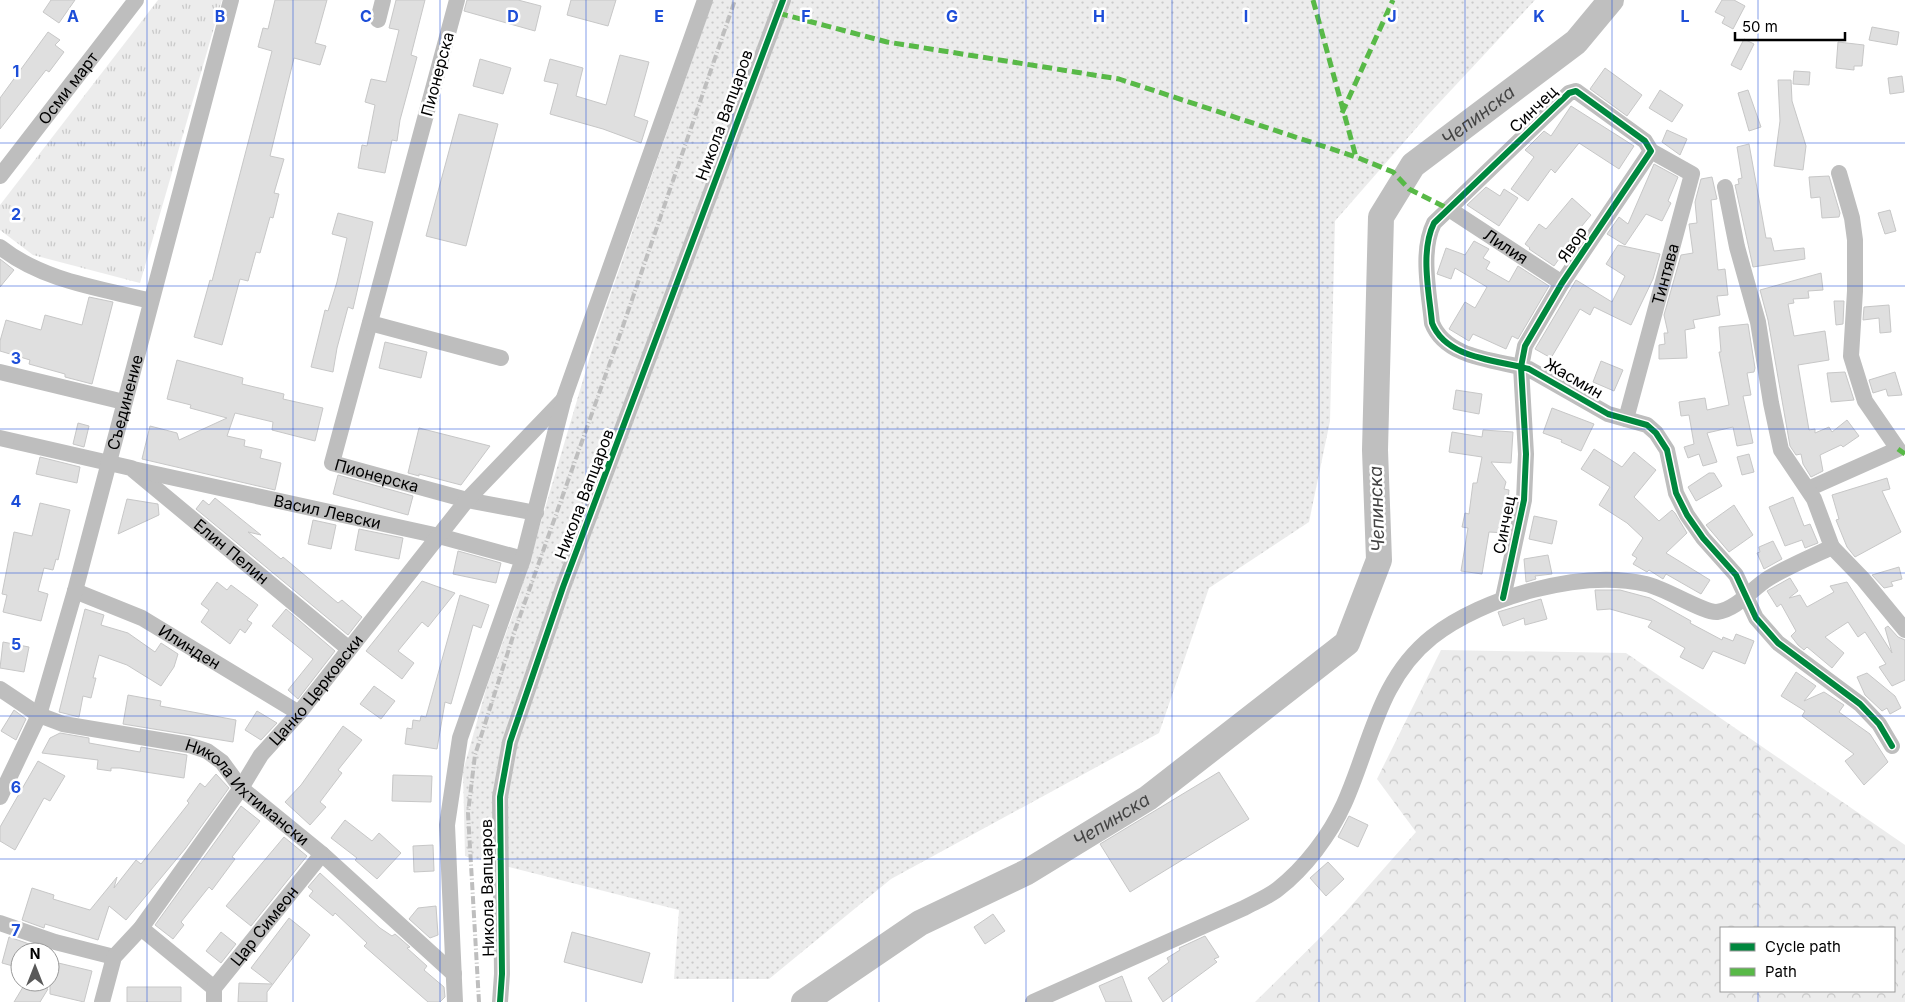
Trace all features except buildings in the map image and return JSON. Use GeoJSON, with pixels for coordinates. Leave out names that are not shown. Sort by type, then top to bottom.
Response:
{"type":"FeatureCollection","features":[{"type":"Feature","properties":{"kind":"street","name":"Осми март"},"geometry":{"type":"LineString","coordinates":[[0,176],[136,0]]}},
{"type":"Feature","properties":{"kind":"street","name":"Съединение"},"geometry":{"type":"LineString","coordinates":[[0,797],[39,715],[75,591],[231,0]]}},
{"type":"Feature","properties":{"kind":"street"},"geometry":{"type":"LineString","coordinates":[[378,20],[384,0]]}},
{"type":"Feature","properties":{"kind":"street","name":"Пионерска"},"geometry":{"type":"LineString","coordinates":[[457,0],[332,463],[467,500],[536,513]]}},
{"type":"Feature","properties":{"kind":"street"},"geometry":{"type":"LineString","coordinates":[[455,1002],[447,825],[454,766],[460,738],[523,559],[564,398],[705,0]]}},
{"type":"Feature","properties":{"kind":"street","name":"Никола Вапцаров"},"geometry":{"type":"LineString","coordinates":[[500,1002],[502,974],[500,797],[510,742],[563,587],[780,6]]}},
{"type":"Feature","properties":{"kind":"street","name":"Синчец"},"geometry":{"type":"LineString","coordinates":[[1449,209],[1569,93],[1576,91],[1584,95],[1648,146]]}},
{"type":"Feature","properties":{"kind":"street","name":"Явор"},"geometry":{"type":"LineString","coordinates":[[1521,367],[1525,346],[1648,146]]}},
{"type":"Feature","properties":{"kind":"street","name":"Тинтява"},"geometry":{"type":"LineString","coordinates":[[1626,419],[1692,174],[1648,146]]}},
{"type":"Feature","properties":{"kind":"street"},"geometry":{"type":"LineString","coordinates":[[1808,490],[1898,449],[1865,401],[1851,356],[1855,291],[1855,240],[1852,218],[1839,173]]}},
{"type":"Feature","properties":{"kind":"street"},"geometry":{"type":"LineString","coordinates":[[1724,188],[1737,248],[1758,322],[1771,403],[1781,450],[1789,465],[1808,490],[1832,547],[1863,579],[1905,630]]}},
{"type":"Feature","properties":{"kind":"street","name":"Лилия"},"geometry":{"type":"LineString","coordinates":[[1449,209],[1562,283]]}},
{"type":"Feature","properties":{"kind":"street","name":"Жасмин"},"geometry":{"type":"LineString","coordinates":[[1449,209],[1434,223],[1428,235],[1427,252],[1432,323],[1436,333],[1448,343],[1479,358],[1521,367],[1545,377],[1608,414],[1647,425],[1656,433],[1667,450],[1676,493],[1687,514],[1703,538],[1736,575],[1744,597]]}},
{"type":"Feature","properties":{"kind":"street"},"geometry":{"type":"LineString","coordinates":[[0,247],[26,265],[47,274],[151,301]]}},
{"type":"Feature","properties":{"kind":"street"},"geometry":{"type":"LineString","coordinates":[[370,323],[501,358]]}},
{"type":"Feature","properties":{"kind":"street","name":"Синчец"},"geometry":{"type":"LineString","coordinates":[[1503,598],[1524,500],[1526,454],[1521,367]]}},
{"type":"Feature","properties":{"kind":"street"},"geometry":{"type":"LineString","coordinates":[[0,372],[124,402]]}},
{"type":"Feature","properties":{"kind":"street","name":"Цанко Церковски"},"geometry":{"type":"LineString","coordinates":[[102,1002],[114,957],[141,928],[241,788],[261,755],[299,713],[467,500],[564,398]]}},
{"type":"Feature","properties":{"kind":"street"},"geometry":{"type":"LineString","coordinates":[[0,438],[108,463]]}},
{"type":"Feature","properties":{"kind":"street","name":"Елин Пелин"},"geometry":{"type":"LineString","coordinates":[[108,463],[130,468],[349,649]]}},
{"type":"Feature","properties":{"kind":"street","name":"Васил Левски"},"geometry":{"type":"LineString","coordinates":[[130,468],[438,536],[523,559]]}},
{"type":"Feature","properties":{"kind":"street"},"geometry":{"type":"LineString","coordinates":[[1033,1002],[1244,908],[1277,890],[1302,868],[1344,805],[1387,690],[1407,659],[1433,636],[1468,615],[1503,598],[1536,589],[1581,582],[1623,581],[1646,584],[1671,592],[1710,612],[1730,608],[1767,579],[1832,547]]}},
{"type":"Feature","properties":{"kind":"street","name":"Илинден"},"geometry":{"type":"LineString","coordinates":[[75,591],[142,618],[299,713]]}},
{"type":"Feature","properties":{"kind":"street"},"geometry":{"type":"LineString","coordinates":[[1744,597],[1756,618],[1778,643],[1860,704],[1879,724],[1892,746]]}},
{"type":"Feature","properties":{"kind":"street","name":"Никола Ихтимански"},"geometry":{"type":"LineString","coordinates":[[0,689],[39,715],[64,724],[189,745],[206,751],[222,762],[241,788],[322,854],[454,974]]}},
{"type":"Feature","properties":{"kind":"street","name":"Цар Симеон"},"geometry":{"type":"LineString","coordinates":[[214,995],[322,854]]}},
{"type":"Feature","properties":{"kind":"street"},"geometry":{"type":"LineString","coordinates":[[0,923],[55,942],[114,957]]}},
{"type":"Feature","properties":{"kind":"street"},"geometry":{"type":"LineString","coordinates":[[141,928],[214,995]]}},
{"type":"Feature","properties":{"kind":"green space"},"geometry":{"type":"Polygon","coordinates":[[[158,0],[222,0],[140,283],[33,255],[0,230],[0,205],[158,0]]]}},
{"type":"Feature","properties":{"kind":"green space"},"geometry":{"type":"Polygon","coordinates":[[[713,0],[1535,0],[1426,117],[1335,221],[1330,421],[1309,522],[1209,588],[1159,733],[891,879],[769,979],[674,979],[679,910],[465,856],[463,771],[487,686],[517,603],[596,336],[713,0]]]}},
{"type":"Feature","properties":{"kind":"green space"},"geometry":{"type":"Polygon","coordinates":[[[1441,650],[1626,653],[1905,845],[1905,1002],[1255,1002],[1343,915],[1416,832],[1377,779],[1441,650]]]}},
{"type":"Feature","properties":{"kind":"waterway","name":"Чепинска"},"geometry":{"type":"LineString","coordinates":[[804,1002],[920,923],[1027,872],[1148,798],[1347,643],[1379,560],[1375,450],[1381,217],[1413,165],[1576,42],[1611,0]]}},
{"type":"Feature","properties":{"kind":"railway"},"geometry":{"type":"LineString","coordinates":[[479,1002],[468,813],[475,755],[515,630],[623,326],[735,0]]}},
{"type":"Feature","properties":{"kind":"marked path"},"geometry":{"type":"LineString","coordinates":[[1313,0],[1356,157]]}},
{"type":"Feature","properties":{"kind":"marked path"},"geometry":{"type":"LineString","coordinates":[[1342,113],[1393,0]]}},
{"type":"Feature","properties":{"kind":"marked path"},"geometry":{"type":"LineString","coordinates":[[778,13],[887,42],[1119,79],[1356,157],[1393,172],[1409,189],[1449,209]]}},
{"type":"Feature","properties":{"kind":"marked path"},"geometry":{"type":"LineString","coordinates":[[1898,449],[1905,454]]}},
{"type":"Feature","properties":{"kind":"cycle path"},"geometry":{"type":"LineString","coordinates":[[500,1002],[502,974],[500,797],[510,742],[563,587],[783,0]]}},
{"type":"Feature","properties":{"kind":"cycle path"},"geometry":{"type":"LineString","coordinates":[[1503,598],[1524,500],[1526,454],[1521,367],[1525,346],[1562,283],[1651,151],[1645,141],[1576,91],[1569,93],[1434,223],[1427,246],[1426,259],[1432,323],[1439,335],[1460,351],[1488,360],[1516,366],[1529,369],[1608,414],[1647,425],[1656,433],[1667,450],[1676,493],[1687,515],[1703,538],[1736,575],[1756,618],[1778,643],[1860,704],[1879,724],[1892,746]]}}]}
